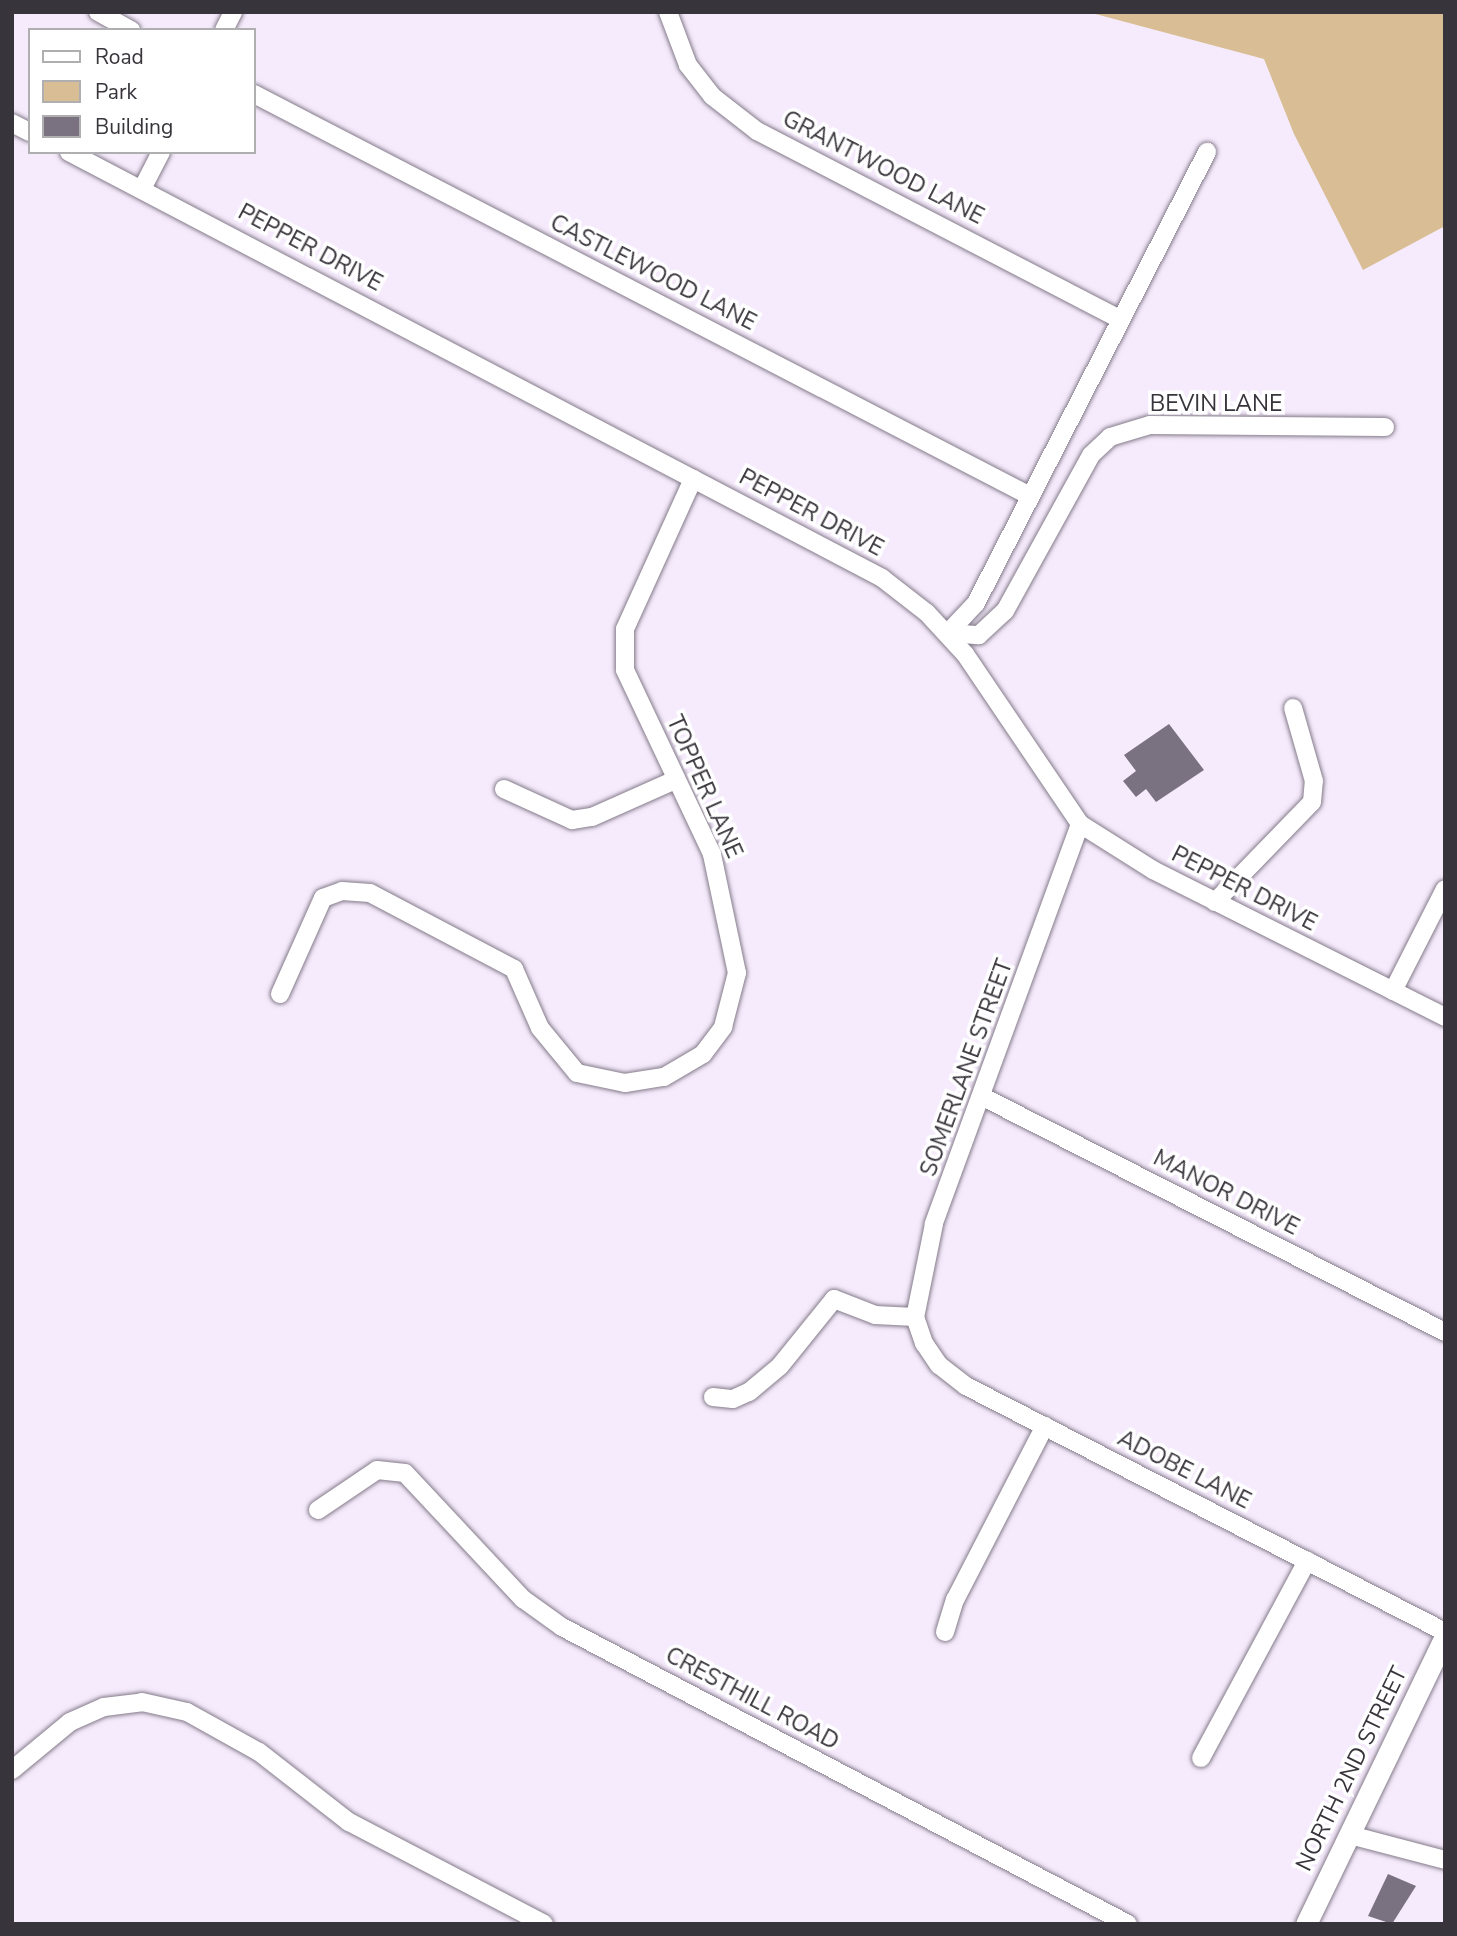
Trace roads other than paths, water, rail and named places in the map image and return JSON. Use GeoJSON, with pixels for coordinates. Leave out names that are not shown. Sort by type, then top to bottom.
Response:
{"type":"FeatureCollection","features":[{"type":"Feature","properties":{"kind":"main road","name":"NORTH 2ND STREET"},"geometry":{"type":"LineString","coordinates":[[1306,1924],[1445,1634]]}},
{"type":"Feature","properties":{"kind":"street"},"geometry":{"type":"LineString","coordinates":[[98,12],[127,28]]}},
{"type":"Feature","properties":{"kind":"street"},"geometry":{"type":"LineString","coordinates":[[225,28],[233,12]]}},
{"type":"Feature","properties":{"kind":"street","name":"GRANTWOOD LANE"},"geometry":{"type":"LineString","coordinates":[[668,12],[688,65],[712,96],[757,131],[1121,320]]}},
{"type":"Feature","properties":{"kind":"street","name":"CASTLEWOOD LANE"},"geometry":{"type":"LineString","coordinates":[[256,95],[1030,496]]}},
{"type":"Feature","properties":{"kind":"street"},"geometry":{"type":"LineString","coordinates":[[12,123],[28,131]]}},
{"type":"Feature","properties":{"kind":"street"},"geometry":{"type":"LineString","coordinates":[[947,633],[976,603],[1207,152]]}},
{"type":"Feature","properties":{"kind":"street","name":"PEPPER DRIVE"},"geometry":{"type":"LineString","coordinates":[[73,154],[882,578],[947,633],[1080,824],[1215,902],[1445,1017]]}},
{"type":"Feature","properties":{"kind":"street"},"geometry":{"type":"LineString","coordinates":[[142,189],[160,154]]}},
{"type":"Feature","properties":{"kind":"street","name":"BEVIN LANE"},"geometry":{"type":"LineString","coordinates":[[947,633],[979,635],[1005,611],[1091,455],[1110,437],[1150,425],[1385,427]]}},
{"type":"Feature","properties":{"kind":"street","name":"TOPPER LANE"},"geometry":{"type":"LineString","coordinates":[[280,994],[323,898],[342,891],[370,893],[514,969],[540,1028],[577,1073],[625,1083],[664,1077],[703,1054],[723,1027],[737,973],[712,854],[625,670],[625,629],[693,479]]}},
{"type":"Feature","properties":{"kind":"street"},"geometry":{"type":"LineString","coordinates":[[1215,902],[1312,802],[1314,781],[1293,708]]}},
{"type":"Feature","properties":{"kind":"street"},"geometry":{"type":"LineString","coordinates":[[504,789],[572,820],[592,817],[675,780]]}},
{"type":"Feature","properties":{"kind":"street","name":"SOMERLANE STREET"},"geometry":{"type":"LineString","coordinates":[[917,1324],[934,1224],[985,1098],[1080,824]]}},
{"type":"Feature","properties":{"kind":"street"},"geometry":{"type":"LineString","coordinates":[[1393,991],[1445,889]]}},
{"type":"Feature","properties":{"kind":"street","name":"MANOR DRIVE"},"geometry":{"type":"LineString","coordinates":[[985,1098],[1445,1332]]}},
{"type":"Feature","properties":{"kind":"street"},"geometry":{"type":"LineString","coordinates":[[713,1396],[733,1399],[749,1392],[780,1366],[834,1299],[875,1315],[917,1324]]}},
{"type":"Feature","properties":{"kind":"street","name":"ADOBE LANE"},"geometry":{"type":"LineString","coordinates":[[917,1324],[947,1373],[1445,1634]]}},
{"type":"Feature","properties":{"kind":"street"},"geometry":{"type":"LineString","coordinates":[[945,1632],[955,1600],[1045,1426]]}},
{"type":"Feature","properties":{"kind":"street","name":"CRESTHILL ROAD"},"geometry":{"type":"LineString","coordinates":[[318,1510],[377,1470],[390,1470],[418,1482],[474,1551],[523,1600],[562,1627],[1128,1924]]}},
{"type":"Feature","properties":{"kind":"street"},"geometry":{"type":"LineString","coordinates":[[1200,1758],[1307,1561]]}},
{"type":"Feature","properties":{"kind":"street"},"geometry":{"type":"LineString","coordinates":[[12,1770],[70,1722],[104,1707],[142,1702],[187,1712],[259,1752],[349,1822],[544,1924]]}},
{"type":"Feature","properties":{"kind":"street"},"geometry":{"type":"LineString","coordinates":[[1350,1835],[1445,1860]]}}]}
